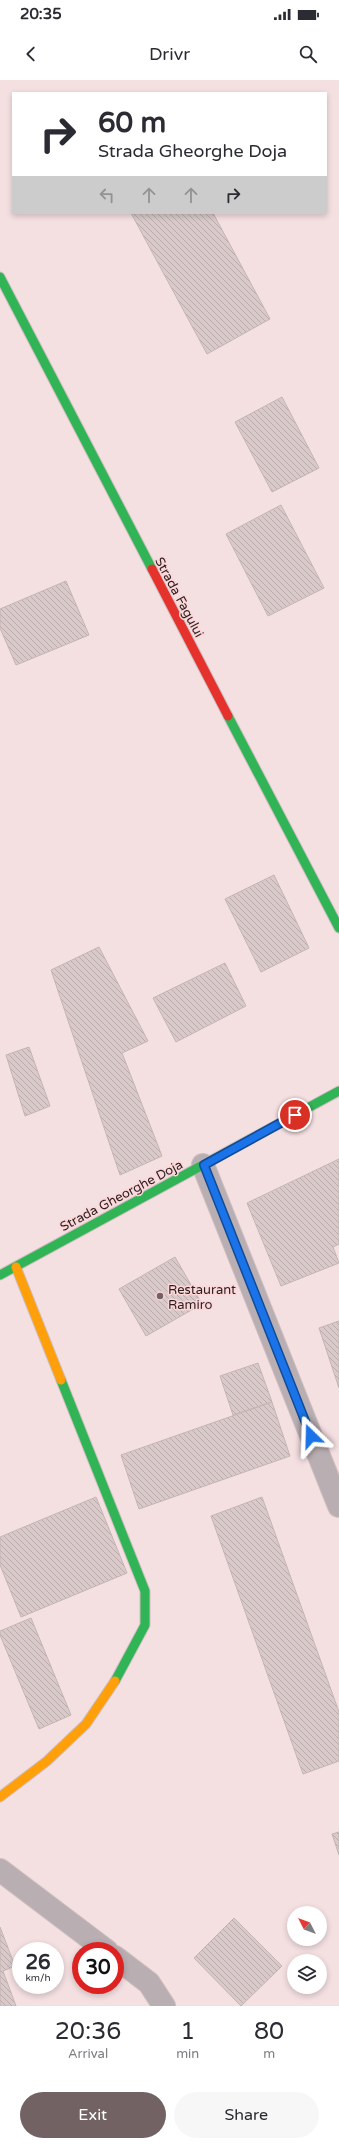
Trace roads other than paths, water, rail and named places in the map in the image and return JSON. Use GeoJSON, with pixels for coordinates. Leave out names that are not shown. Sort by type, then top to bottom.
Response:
{"type":"FeatureCollection","features":[{"type":"Feature","properties":{"kind":"street","name":"Strada Fagului"},"geometry":{"type":"LineString","coordinates":[[0,277],[339,928]]}},
{"type":"Feature","properties":{"kind":"street","name":"Strada Gheorghe Doja"},"geometry":{"type":"LineString","coordinates":[[0,1275],[339,1091]]}},
{"type":"Feature","properties":{"kind":"street"},"geometry":{"type":"LineString","coordinates":[[204,1165],[339,1506]]}},
{"type":"Feature","properties":{"kind":"street"},"geometry":{"type":"LineString","coordinates":[[0,1797],[47,1761],[86,1724],[121,1672],[145,1625],[145,1591],[16,1267]]}},
{"type":"Feature","properties":{"kind":"street"},"geometry":{"type":"LineString","coordinates":[[0,1870],[95,1942]]}},
{"type":"Feature","properties":{"kind":"street"},"geometry":{"type":"LineString","coordinates":[[124,1964],[149,1983],[164,2006]]}},
{"type":"Feature","properties":{"kind":"place","name":"Restaurant Ramiro"},"geometry":{"type":"Point","coordinates":[160,1296]}}]}
